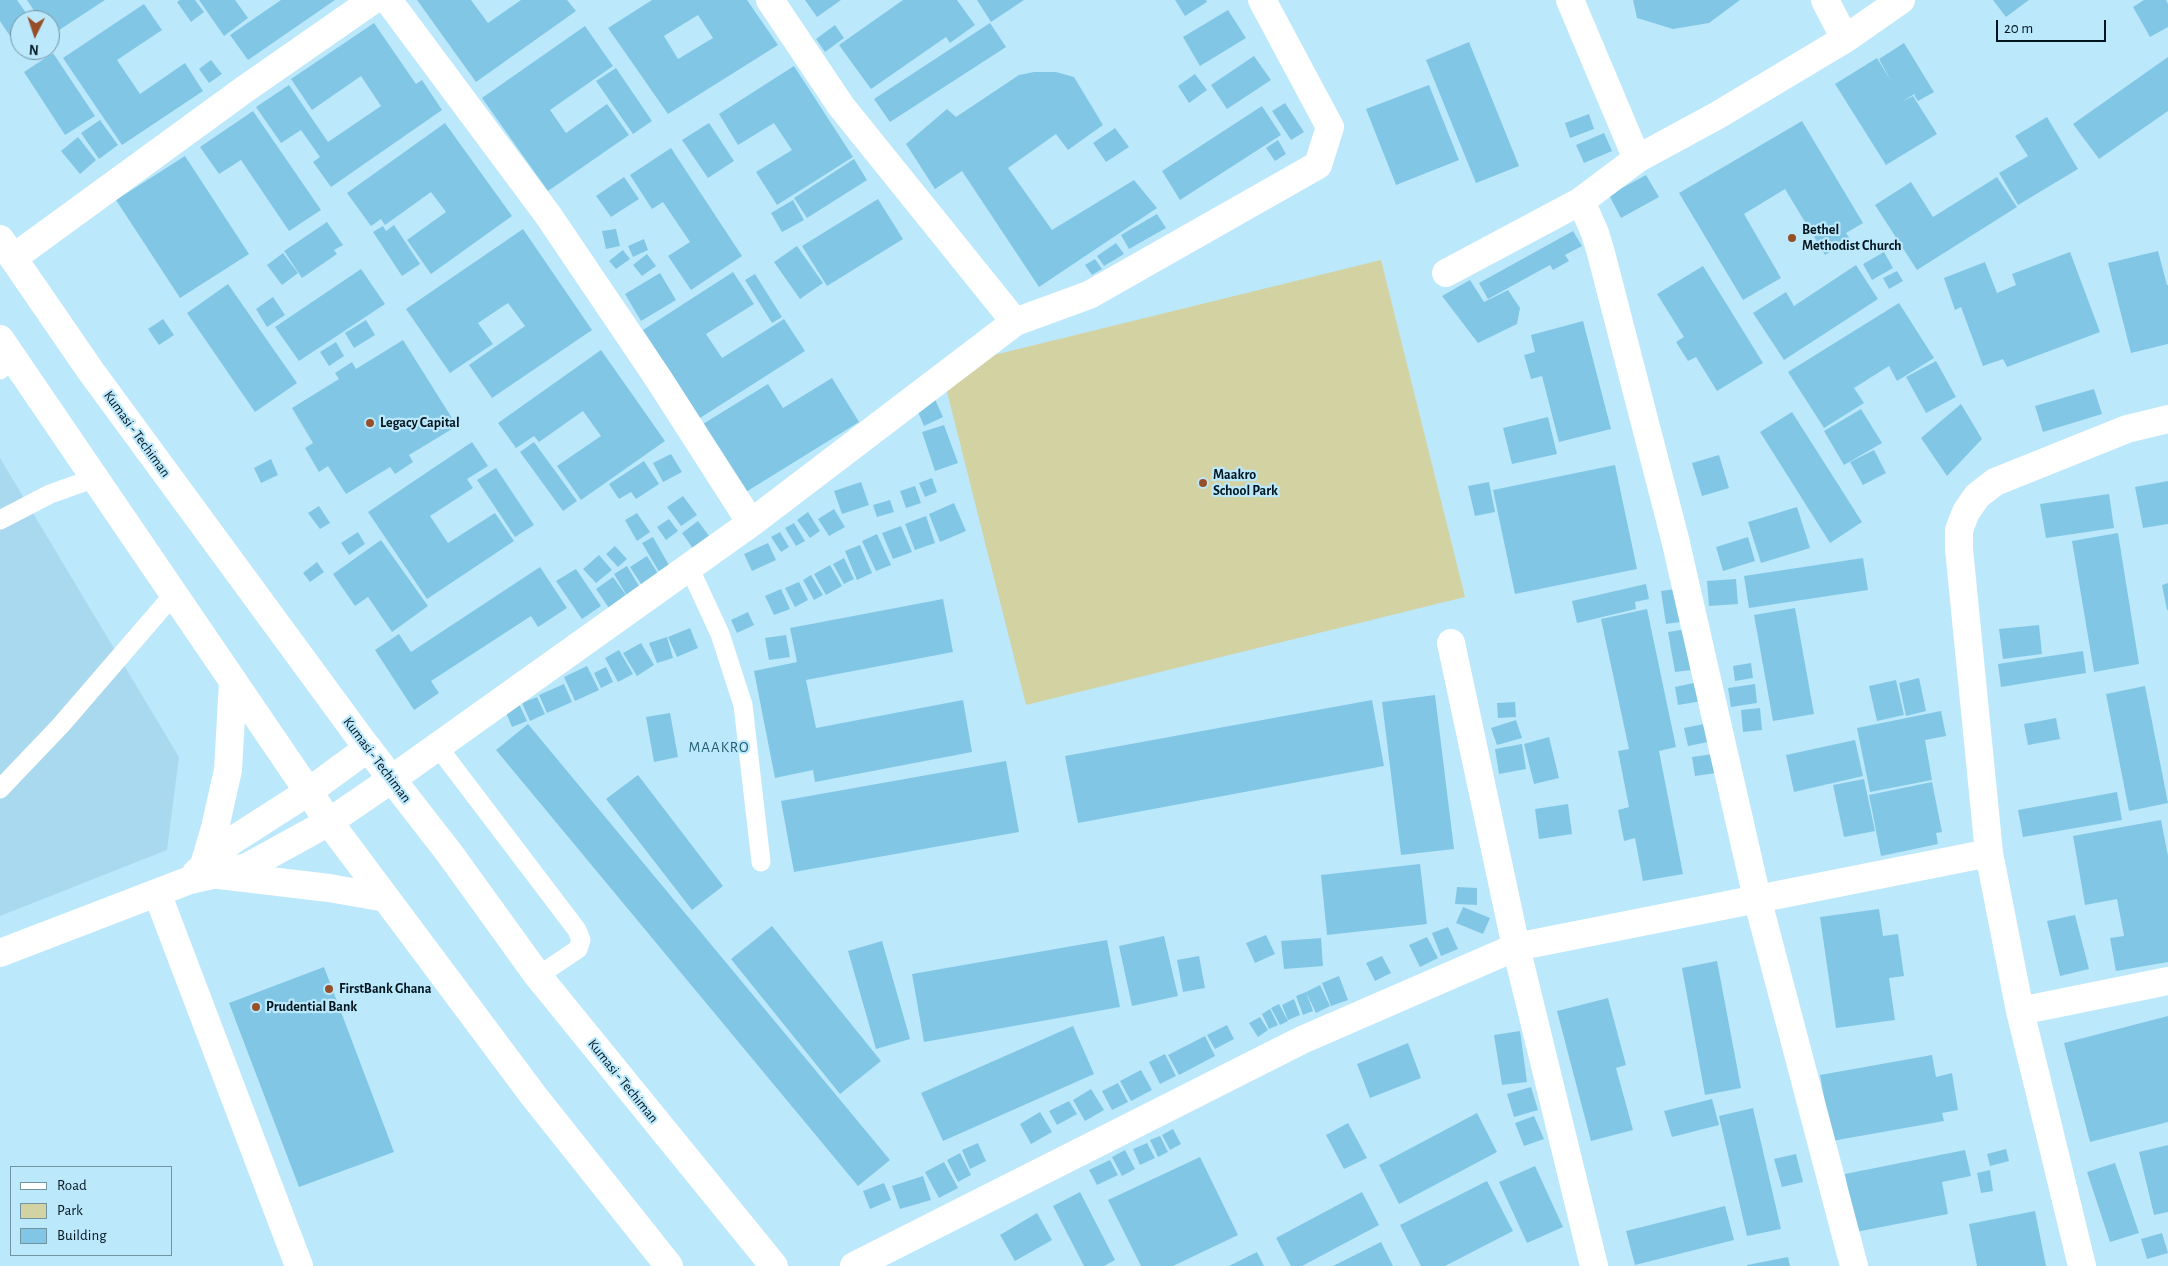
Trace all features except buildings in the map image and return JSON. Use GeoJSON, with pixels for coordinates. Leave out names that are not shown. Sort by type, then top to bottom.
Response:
{"type":"FeatureCollection","features":[{"type":"Feature","properties":{"kind":"main road"},"geometry":{"type":"LineString","coordinates":[[6,248],[245,90],[374,0]]}},
{"type":"Feature","properties":{"kind":"main road"},"geometry":{"type":"LineString","coordinates":[[388,0],[548,215],[658,378],[751,523]]}},
{"type":"Feature","properties":{"kind":"main road"},"geometry":{"type":"LineString","coordinates":[[770,0],[841,106],[1015,322]]}},
{"type":"Feature","properties":{"kind":"main road"},"geometry":{"type":"LineString","coordinates":[[0,953],[157,893],[202,873],[247,867],[329,822],[438,747],[751,523],[1015,322],[1089,295],[1318,164],[1330,127],[1262,0]]}},
{"type":"Feature","properties":{"kind":"main road"},"geometry":{"type":"LineString","coordinates":[[1570,0],[1637,159]]}},
{"type":"Feature","properties":{"kind":"main road"},"geometry":{"type":"LineString","coordinates":[[1825,0],[1845,39]]}},
{"type":"Feature","properties":{"kind":"main road"},"geometry":{"type":"LineString","coordinates":[[1446,273],[1581,201],[1637,159],[1718,115],[1845,39],[1901,0]]}},
{"type":"Feature","properties":{"kind":"main road"},"geometry":{"type":"LineString","coordinates":[[1581,201],[1595,233],[1601,253],[1675,539],[1757,898],[1854,1266]]}},
{"type":"Feature","properties":{"kind":"main road","name":"Kumasi - Techiman"},"geometry":{"type":"LineString","coordinates":[[6,248],[90,370],[368,748],[450,854],[538,976],[774,1266]]}},
{"type":"Feature","properties":{"kind":"main road"},"geometry":{"type":"LineString","coordinates":[[4,356],[95,478],[329,822],[533,1095],[669,1266]]}},
{"type":"Feature","properties":{"kind":"main road"},"geometry":{"type":"LineString","coordinates":[[2082,1266],[2020,1011],[1989,853],[1959,549],[1960,530],[1966,512],[1977,496],[1995,482],[2127,429],[2168,419]]}},
{"type":"Feature","properties":{"kind":"main road"},"geometry":{"type":"LineString","coordinates":[[1451,643],[1516,947],[1594,1266]]}},
{"type":"Feature","properties":{"kind":"main road"},"geometry":{"type":"LineString","coordinates":[[202,873],[215,828],[228,770],[233,682]]}},
{"type":"Feature","properties":{"kind":"main road"},"geometry":{"type":"LineString","coordinates":[[202,873],[230,842],[308,792],[368,748]]}},
{"type":"Feature","properties":{"kind":"main road"},"geometry":{"type":"LineString","coordinates":[[854,1266],[1302,1040],[1516,947],[1989,853]]}},
{"type":"Feature","properties":{"kind":"main road"},"geometry":{"type":"LineString","coordinates":[[202,873],[329,888],[386,898]]}},
{"type":"Feature","properties":{"kind":"main road"},"geometry":{"type":"LineString","coordinates":[[157,893],[299,1266]]}},
{"type":"Feature","properties":{"kind":"main road"},"geometry":{"type":"LineString","coordinates":[[2020,1011],[2168,981]]}},
{"type":"Feature","properties":{"kind":"lane"},"geometry":{"type":"LineString","coordinates":[[1,517],[50,494],[95,478]]}},
{"type":"Feature","properties":{"kind":"lane"},"geometry":{"type":"LineString","coordinates":[[689,568],[720,634],[743,705],[761,862]]}},
{"type":"Feature","properties":{"kind":"lane"},"geometry":{"type":"LineString","coordinates":[[0,789],[60,725],[174,594]]}},
{"type":"Feature","properties":{"kind":"lane"},"geometry":{"type":"LineString","coordinates":[[438,747],[577,930],[581,940],[578,949],[538,976]]}},
{"type":"Feature","properties":{"kind":"shaded area"},"geometry":{"type":"Polygon","coordinates":[[[0,458],[179,757],[167,850],[0,916],[0,458]]]}},
{"type":"Feature","properties":{"kind":"green space","name":"Maakro School Park"},"geometry":{"type":"Polygon","coordinates":[[[1381,260],[1465,597],[1026,705],[941,368],[1381,260]]]}},
{"type":"Feature","properties":{"kind":"place","name":"Bethel Methodist Church"},"geometry":{"type":"Point","coordinates":[1792,238]}},
{"type":"Feature","properties":{"kind":"place","name":"Legacy Capital"},"geometry":{"type":"Point","coordinates":[370,423]}},
{"type":"Feature","properties":{"kind":"place","name":"Maakro School Park"},"geometry":{"type":"Point","coordinates":[1203,483]}},
{"type":"Feature","properties":{"kind":"place","name":"FirstBank Ghana"},"geometry":{"type":"Point","coordinates":[329,989]}},
{"type":"Feature","properties":{"kind":"place","name":"Prudential Bank"},"geometry":{"type":"Point","coordinates":[256,1007]}},
{"type":"Feature","properties":{"kind":"district","name":"MAAKRO"},"geometry":{"type":"Point","coordinates":[719,747]}}]}
